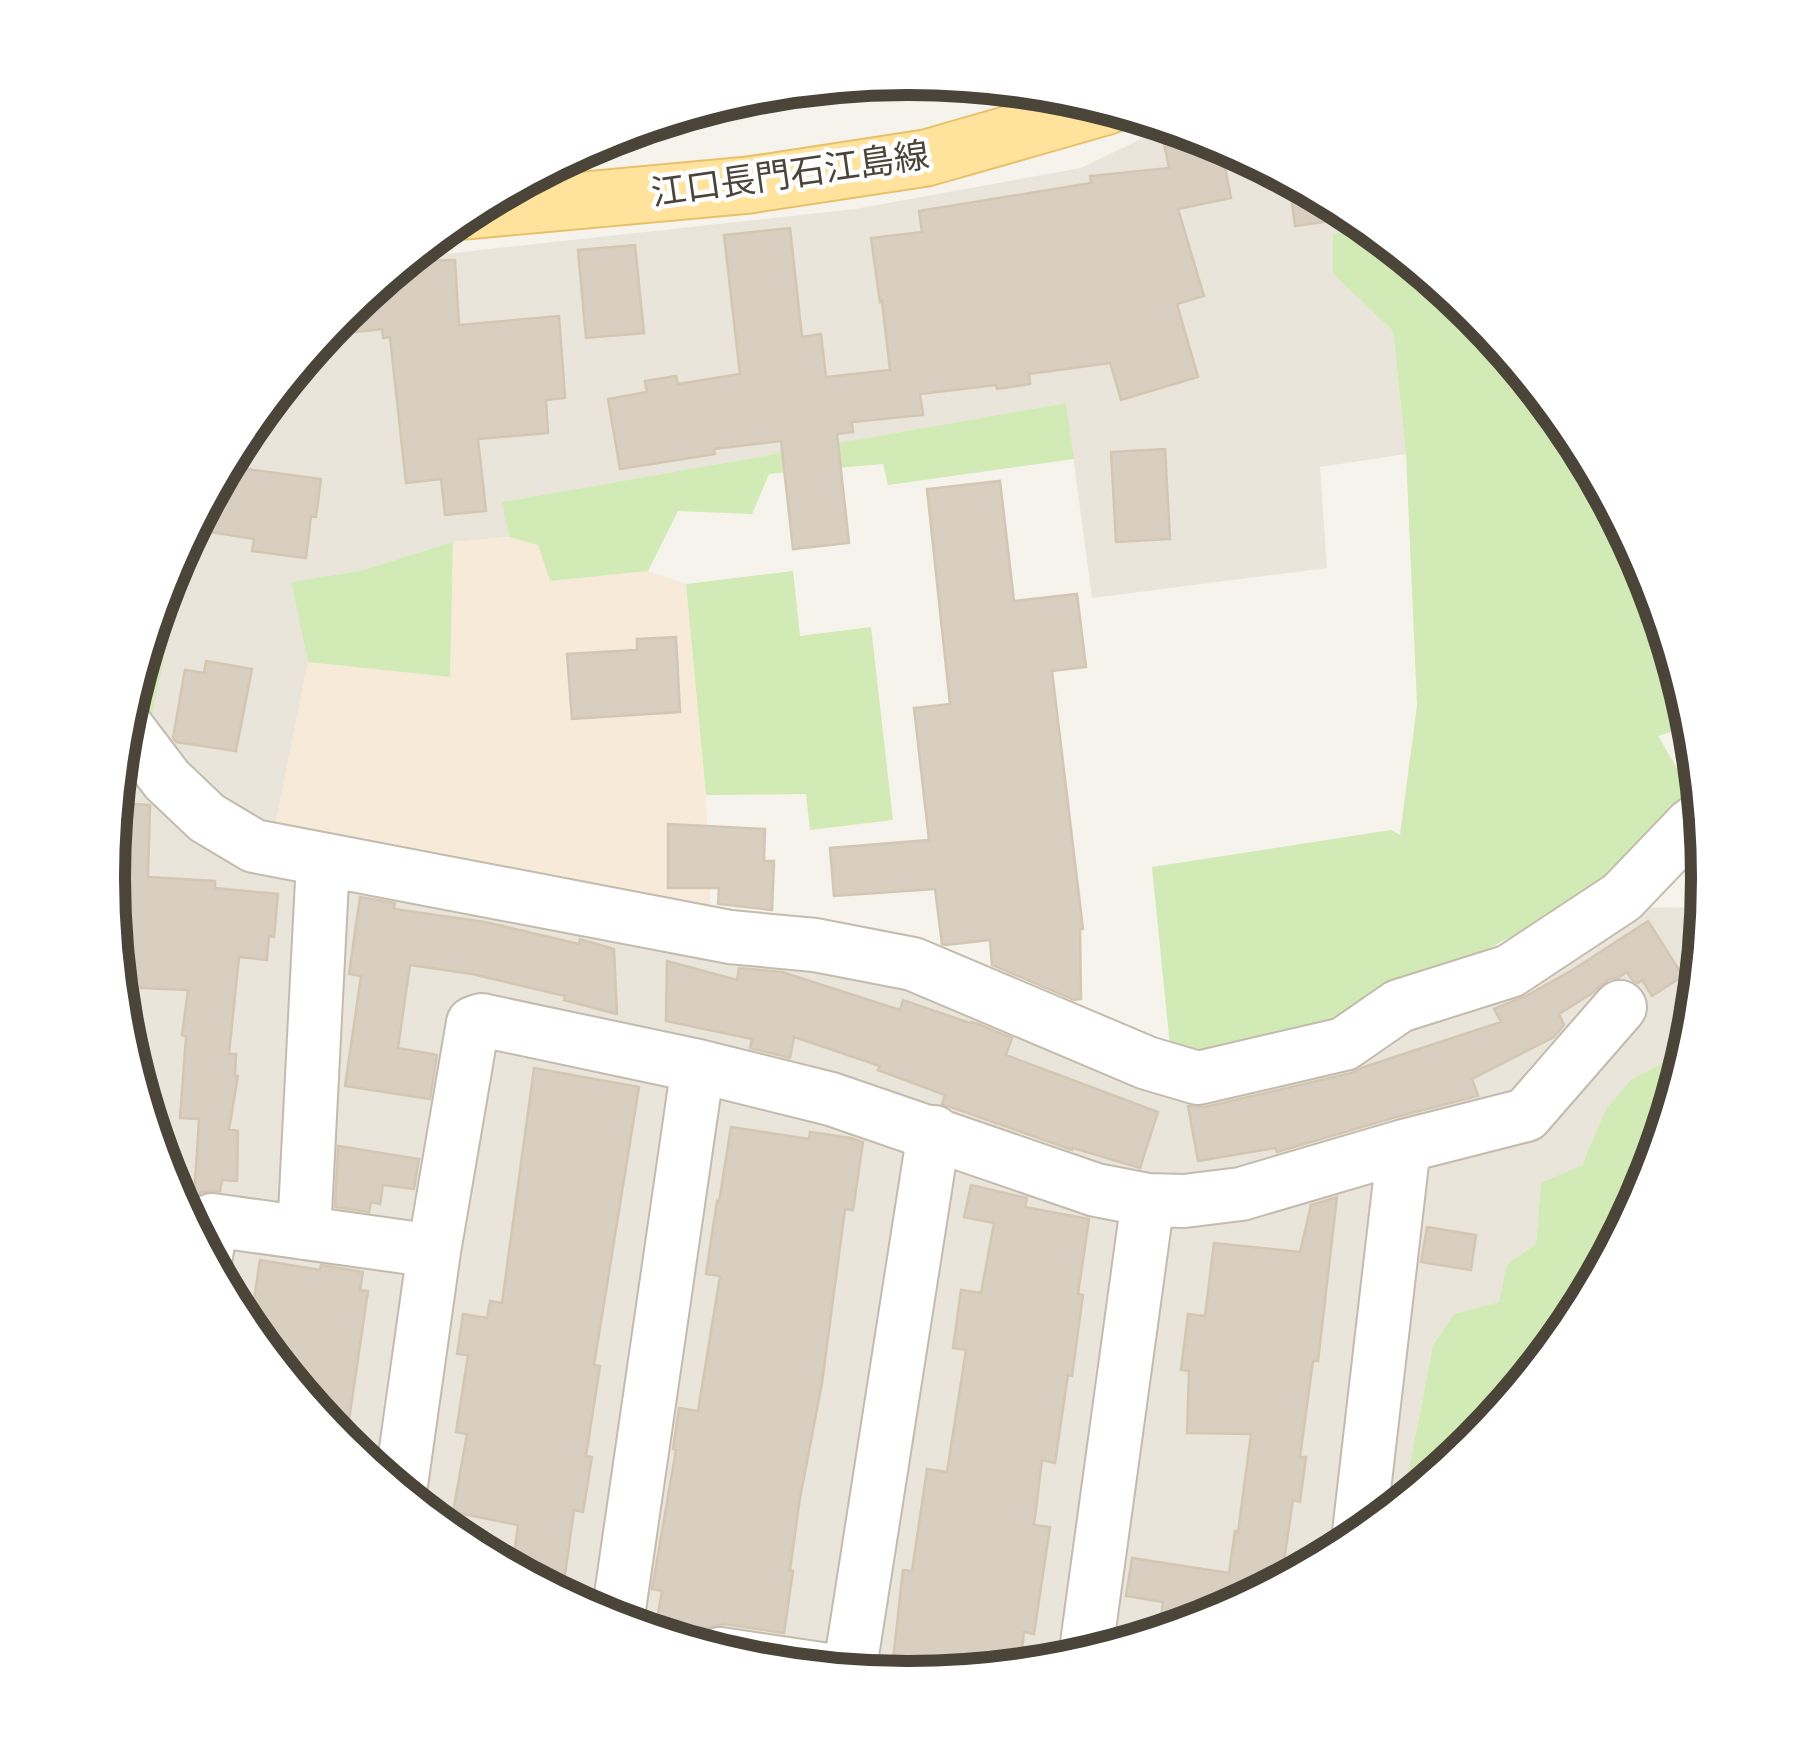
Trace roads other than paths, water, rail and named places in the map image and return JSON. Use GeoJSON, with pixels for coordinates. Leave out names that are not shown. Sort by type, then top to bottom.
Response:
{"type":"FeatureCollection","features":[{"type":"Feature","properties":{"kind":"main road","name":"江口長門石江島線"},"geometry":{"type":"LineString","coordinates":[[503,208],[749,185],[926,158],[1079,114]]}},
{"type":"Feature","properties":{"kind":"street"},"geometry":{"type":"LineString","coordinates":[[138,741],[167,780],[207,818],[254,846],[730,936],[814,945],[913,964],[1147,1063],[1198,1078],[1344,1044],[1400,1006],[1510,971],[1622,897],[1690,826]]}},
{"type":"Feature","properties":{"kind":"street"},"geometry":{"type":"LineString","coordinates":[[304,1233],[323,861]]}},
{"type":"Feature","properties":{"kind":"street"},"geometry":{"type":"LineString","coordinates":[[402,1476],[472,1023],[481,1020],[831,1098],[1096,1190],[1148,1200],[1184,1201],[1241,1194],[1526,1114],[1620,1007]]}},
{"type":"Feature","properties":{"kind":"street"},"geometry":{"type":"LineString","coordinates":[[619,1606],[698,1066]]}},
{"type":"Feature","properties":{"kind":"street"},"geometry":{"type":"LineString","coordinates":[[851,1659],[934,1132]]}},
{"type":"Feature","properties":{"kind":"street"},"geometry":{"type":"LineString","coordinates":[[1361,1518],[1404,1146]]}},
{"type":"Feature","properties":{"kind":"street"},"geometry":{"type":"LineString","coordinates":[[1088,1640],[1148,1200]]}},
{"type":"Feature","properties":{"kind":"street"},"geometry":{"type":"LineString","coordinates":[[210,1232],[212,1220],[434,1251]]}}]}
